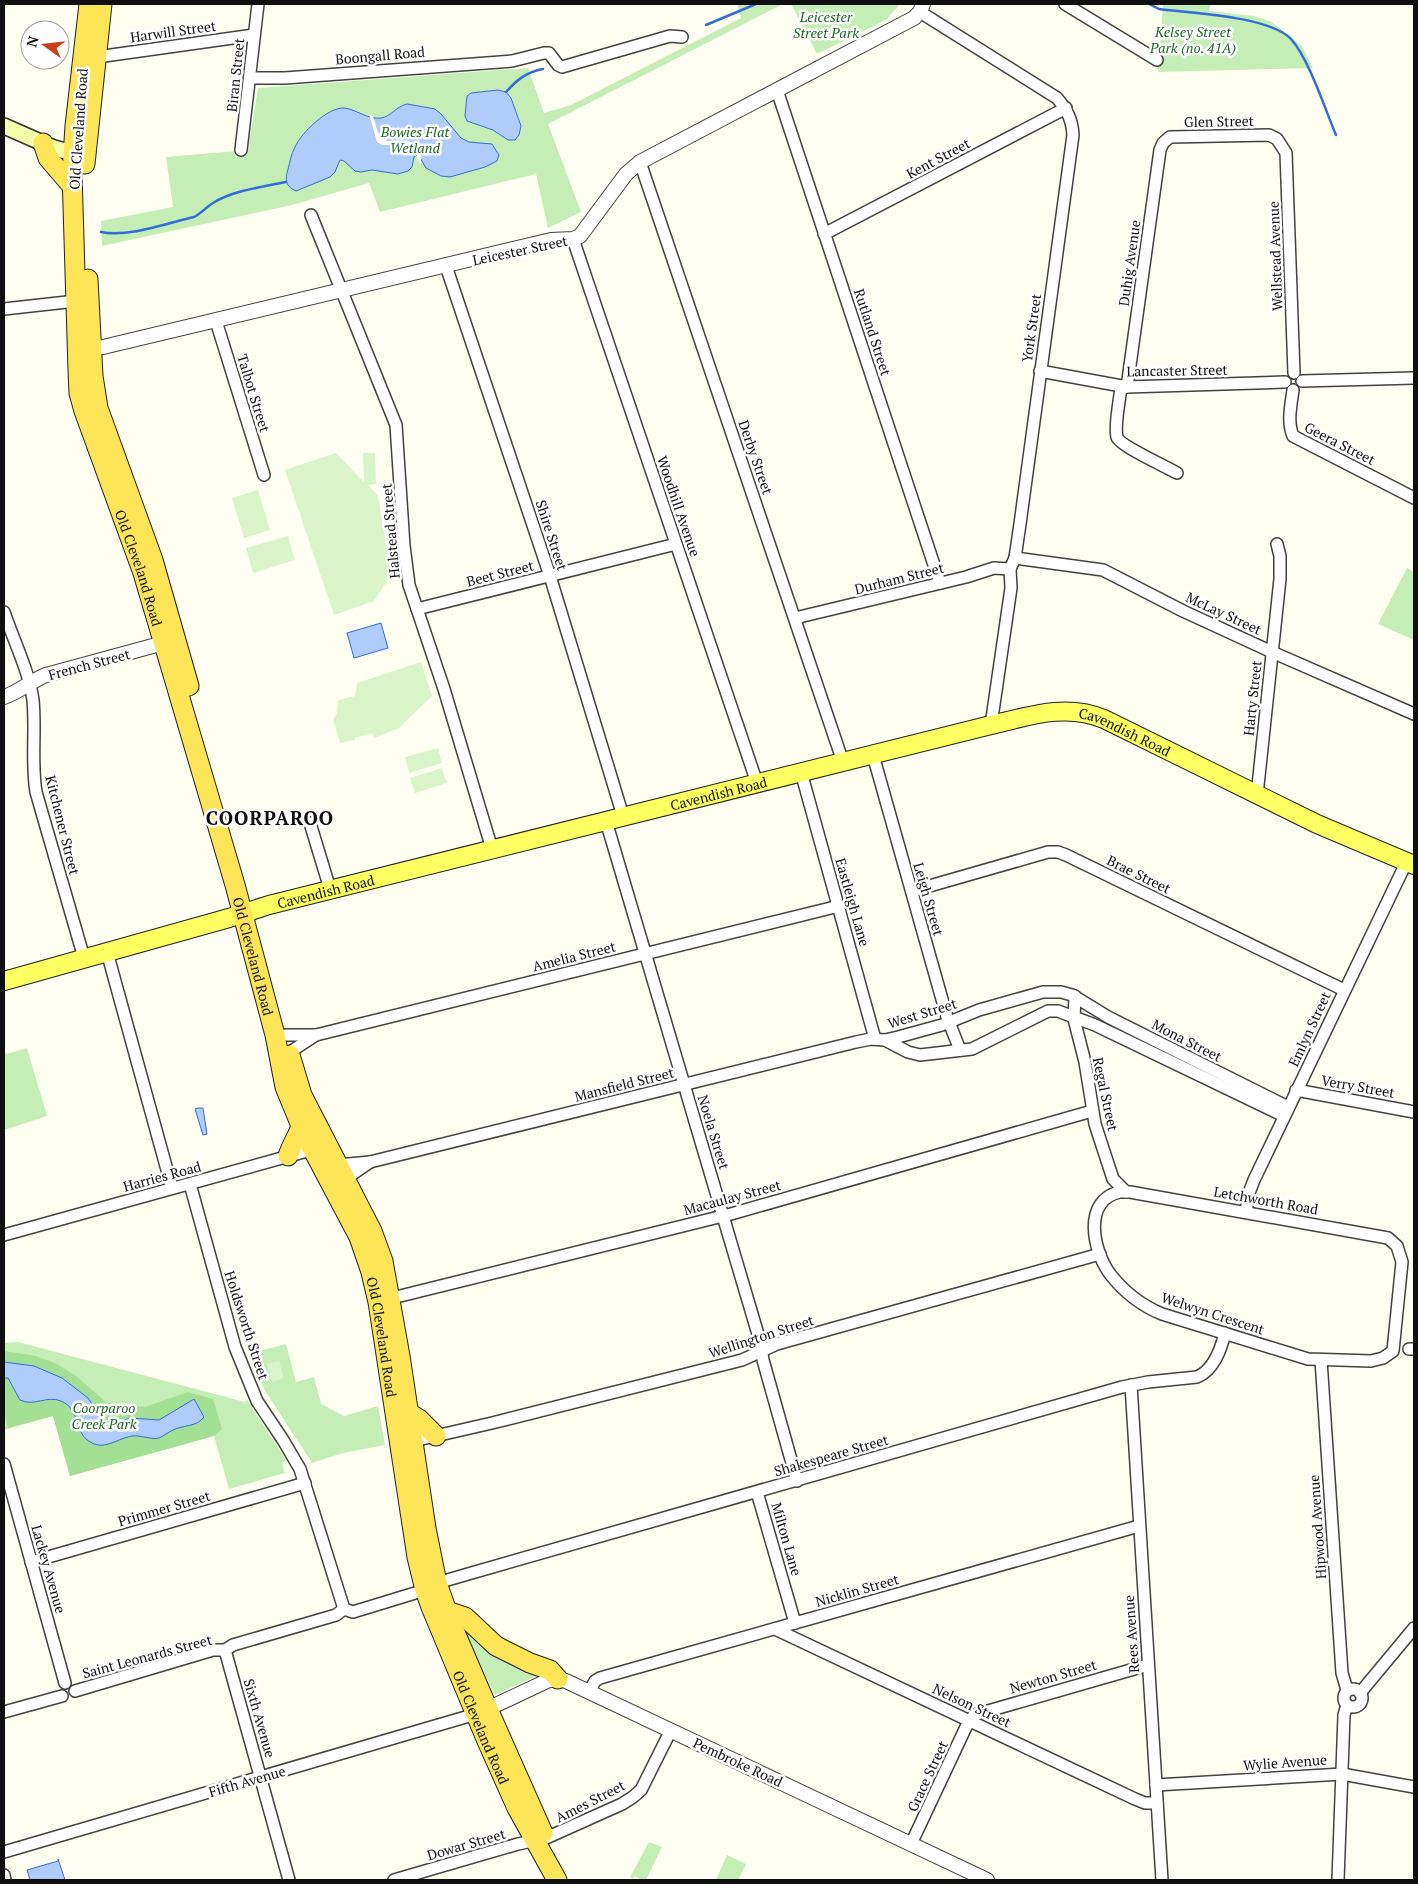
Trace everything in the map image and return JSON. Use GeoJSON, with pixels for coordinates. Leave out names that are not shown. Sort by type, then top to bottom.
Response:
{"type":"FeatureCollection","features":[{"type":"Feature","properties":{"kind":"highway","name":"Old Cleveland Road"},"geometry":{"type":"LineString","coordinates":[[89,4],[80,155],[86,239],[85,348],[81,401],[140,565],[170,641],[302,1095],[320,1148],[384,1300],[409,1413],[406,1442]]}},
{"type":"Feature","properties":{"kind":"highway","name":"Old Cleveland Road"},"geometry":{"type":"LineString","coordinates":[[85,348],[76,300],[72,186],[80,155],[97,57],[102,4]]}},
{"type":"Feature","properties":{"kind":"highway"},"geometry":{"type":"LineString","coordinates":[[44,143],[48,158],[72,186]]}},
{"type":"Feature","properties":{"kind":"highway","name":"Old Cleveland Road"},"geometry":{"type":"LineString","coordinates":[[248,912],[285,1087],[301,1127],[342,1172],[378,1245],[383,1261],[384,1300],[406,1442],[417,1557],[431,1586],[482,1711]]}},
{"type":"Feature","properties":{"kind":"highway"},"geometry":{"type":"LineString","coordinates":[[288,1156],[291,1145],[301,1127]]}},
{"type":"Feature","properties":{"kind":"highway"},"geometry":{"type":"LineString","coordinates":[[409,1413],[419,1419],[436,1436]]}},
{"type":"Feature","properties":{"kind":"highway","name":"Old Cleveland Road"},"geometry":{"type":"LineString","coordinates":[[431,1586],[446,1611],[517,1808],[569,1880]]}},
{"type":"Feature","properties":{"kind":"highway"},"geometry":{"type":"LineString","coordinates":[[446,1611],[465,1617],[496,1646],[530,1663],[550,1670],[558,1679]]}},
{"type":"Feature","properties":{"kind":"highway","name":"Old Cleveland Road"},"geometry":{"type":"LineString","coordinates":[[540,1840],[557,1880]]}},
{"type":"Feature","properties":{"kind":"main road"},"geometry":{"type":"LineString","coordinates":[[4,126],[44,143],[80,155]]}},
{"type":"Feature","properties":{"kind":"main road","name":"Cavendish Road"},"geometry":{"type":"LineString","coordinates":[[4,981],[265,906],[1052,711],[1088,713],[1104,719],[1317,824],[1410,863]]}},
{"type":"Feature","properties":{"kind":"street","name":"Biran Street"},"geometry":{"type":"LineString","coordinates":[[241,150],[258,4]]}},
{"type":"Feature","properties":{"kind":"street"},"geometry":{"type":"LineString","coordinates":[[1066,4],[1157,60]]}},
{"type":"Feature","properties":{"kind":"street"},"geometry":{"type":"LineString","coordinates":[[921,8],[1057,98],[1066,108]]}},
{"type":"Feature","properties":{"kind":"street","name":"Leicester Street"},"geometry":{"type":"LineString","coordinates":[[85,348],[103,347],[216,321],[551,240],[573,239],[580,236],[626,174],[640,162],[914,18],[921,8]]}},
{"type":"Feature","properties":{"kind":"street","name":"Harwill Street"},"geometry":{"type":"LineString","coordinates":[[97,57],[254,35]]}},
{"type":"Feature","properties":{"kind":"street","name":"Boongall Road"},"geometry":{"type":"LineString","coordinates":[[250,78],[286,78],[512,61],[544,53],[549,53],[558,65],[562,67],[670,36],[682,37]]}},
{"type":"Feature","properties":{"kind":"street","name":"Rutland Street"},"geometry":{"type":"LineString","coordinates":[[777,90],[940,583]]}},
{"type":"Feature","properties":{"kind":"street","name":"Kent Street"},"geometry":{"type":"LineString","coordinates":[[824,234],[1066,108]]}},
{"type":"Feature","properties":{"kind":"street","name":"York Street"},"geometry":{"type":"LineString","coordinates":[[991,725],[1011,588],[1010,569],[1015,558],[1073,135],[1072,120],[1066,108]]}},
{"type":"Feature","properties":{"kind":"street","name":"Glen Street"},"geometry":{"type":"LineString","coordinates":[[1163,142],[1170,137],[1269,135],[1277,139]]}},
{"type":"Feature","properties":{"kind":"street","name":"Wellstead Avenue"},"geometry":{"type":"LineString","coordinates":[[1277,139],[1286,153],[1298,377]]}},
{"type":"Feature","properties":{"kind":"street","name":"Duhig Avenue"},"geometry":{"type":"LineString","coordinates":[[1163,142],[1160,150],[1116,429],[1122,444],[1176,473]]}},
{"type":"Feature","properties":{"kind":"street","name":"Derby Street"},"geometry":{"type":"LineString","coordinates":[[640,162],[843,762]]}},
{"type":"Feature","properties":{"kind":"street","name":"Halstead Street"},"geometry":{"type":"LineString","coordinates":[[311,215],[396,425],[405,554],[409,584],[444,688],[492,849]]}},
{"type":"Feature","properties":{"kind":"street","name":"Woodhill Avenue"},"geometry":{"type":"LineString","coordinates":[[573,239],[757,783]]}},
{"type":"Feature","properties":{"kind":"street","name":"Shire Street"},"geometry":{"type":"LineString","coordinates":[[446,266],[550,576],[623,816]]}},
{"type":"Feature","properties":{"kind":"street"},"geometry":{"type":"LineString","coordinates":[[4,309],[76,300]]}},
{"type":"Feature","properties":{"kind":"street","name":"Talbot Street"},"geometry":{"type":"LineString","coordinates":[[216,321],[264,475]]}},
{"type":"Feature","properties":{"kind":"street","name":"Lancaster Street"},"geometry":{"type":"LineString","coordinates":[[1040,371],[1124,387],[1289,386]]}},
{"type":"Feature","properties":{"kind":"street"},"geometry":{"type":"LineString","coordinates":[[1289,386],[1287,377],[1414,378]]}},
{"type":"Feature","properties":{"kind":"street","name":"Geera Street"},"geometry":{"type":"LineString","coordinates":[[1289,386],[1290,430],[1293,436],[1414,498]]}},
{"type":"Feature","properties":{"kind":"street","name":"Beet Street"},"geometry":{"type":"LineString","coordinates":[[417,609],[676,544]]}},
{"type":"Feature","properties":{"kind":"street","name":"Harty Street"},"geometry":{"type":"LineString","coordinates":[[1257,795],[1280,579],[1280,556],[1276,544]]}},
{"type":"Feature","properties":{"kind":"street","name":"McLay Street"},"geometry":{"type":"LineString","coordinates":[[1015,558],[1103,570],[1183,611],[1414,714]]}},
{"type":"Feature","properties":{"kind":"street","name":"Durham Street"},"geometry":{"type":"LineString","coordinates":[[795,618],[994,568],[1010,569]]}},
{"type":"Feature","properties":{"kind":"street","name":"Kitchener Street"},"geometry":{"type":"LineString","coordinates":[[4,612],[29,683],[34,710],[36,792],[84,958]]}},
{"type":"Feature","properties":{"kind":"street","name":"French Street"},"geometry":{"type":"LineString","coordinates":[[4,696],[16,692],[29,683],[46,676],[170,641]]}},
{"type":"Feature","properties":{"kind":"street","name":"Leigh Street"},"geometry":{"type":"LineString","coordinates":[[873,755],[949,1022],[960,1050]]}},
{"type":"Feature","properties":{"kind":"street","name":"Eastleigh Lane"},"geometry":{"type":"LineString","coordinates":[[801,772],[880,1040]]}},
{"type":"Feature","properties":{"kind":"street","name":"Noela Street"},"geometry":{"type":"LineString","coordinates":[[606,821],[761,1343],[797,1481]]}},
{"type":"Feature","properties":{"kind":"street"},"geometry":{"type":"LineString","coordinates":[[310,823],[330,890]]}},
{"type":"Feature","properties":{"kind":"street","name":"Brae Street"},"geometry":{"type":"LineString","coordinates":[[912,891],[1048,852],[1058,852],[1344,990]]}},
{"type":"Feature","properties":{"kind":"street","name":"Emlyn Street"},"geometry":{"type":"LineString","coordinates":[[1246,1212],[1249,1193],[1254,1180],[1286,1111],[1344,990],[1410,863]]}},
{"type":"Feature","properties":{"kind":"street","name":"Amelia Street"},"geometry":{"type":"LineString","coordinates":[[288,1044],[316,1035],[839,906]]}},
{"type":"Feature","properties":{"kind":"street"},"geometry":{"type":"LineString","coordinates":[[107,952],[172,1188]]}},
{"type":"Feature","properties":{"kind":"street","name":"West Street"},"geometry":{"type":"LineString","coordinates":[[880,1040],[949,1022],[979,1010],[1044,992],[1054,991],[1075,996]]}},
{"type":"Feature","properties":{"kind":"street","name":"Regal Street"},"geometry":{"type":"LineString","coordinates":[[1075,996],[1074,1016],[1085,1062],[1092,1111],[1112,1175],[1126,1192]]}},
{"type":"Feature","properties":{"kind":"street","name":"Mona Street"},"geometry":{"type":"LineString","coordinates":[[1075,996],[1108,1017],[1286,1111]]}},
{"type":"Feature","properties":{"kind":"street","name":"West Street"},"geometry":{"type":"LineString","coordinates":[[880,1040],[920,1055],[978,1047],[1048,1011],[1058,1011],[1074,1016]]}},
{"type":"Feature","properties":{"kind":"street","name":"Mona Street"},"geometry":{"type":"LineString","coordinates":[[1074,1016],[1286,1111]]}},
{"type":"Feature","properties":{"kind":"street","name":"Amelia Street"},"geometry":{"type":"LineString","coordinates":[[288,1044],[316,1035]]}},
{"type":"Feature","properties":{"kind":"street","name":"Mansfield Street"},"geometry":{"type":"LineString","coordinates":[[342,1172],[370,1162],[684,1084],[856,1042],[880,1040]]}},
{"type":"Feature","properties":{"kind":"street","name":"Verry Street"},"geometry":{"type":"LineString","coordinates":[[1296,1090],[1414,1112]]}},
{"type":"Feature","properties":{"kind":"street","name":"Macaulay Street"},"geometry":{"type":"LineString","coordinates":[[384,1300],[723,1216],[1092,1111]]}},
{"type":"Feature","properties":{"kind":"street","name":"Harries Road"},"geometry":{"type":"LineString","coordinates":[[4,1235],[320,1148]]}},
{"type":"Feature","properties":{"kind":"street","name":"Mansfield Street"},"geometry":{"type":"LineString","coordinates":[[342,1172],[354,1173],[370,1162]]}},
{"type":"Feature","properties":{"kind":"street","name":"Holdsworth Street"},"geometry":{"type":"LineString","coordinates":[[190,1184],[235,1347],[257,1401],[295,1459],[305,1483],[344,1609]]}},
{"type":"Feature","properties":{"kind":"street","name":"Letchworth Road"},"geometry":{"type":"LineString","coordinates":[[1126,1192],[1383,1236],[1392,1240],[1401,1253],[1402,1262],[1395,1347],[1390,1354]]}},
{"type":"Feature","properties":{"kind":"street","name":"Welwyn Crescent"},"geometry":{"type":"LineString","coordinates":[[1126,1192],[1111,1196],[1102,1203],[1096,1213],[1094,1229],[1100,1254],[1109,1272],[1140,1304],[1162,1314],[1299,1357],[1321,1360],[1371,1361],[1390,1354]]}},
{"type":"Feature","properties":{"kind":"street","name":"Wellington Street"},"geometry":{"type":"LineString","coordinates":[[406,1442],[742,1360],[783,1342],[1100,1254]]}},
{"type":"Feature","properties":{"kind":"street","name":"Shakespeare Street"},"geometry":{"type":"LineString","coordinates":[[431,1586],[1131,1385],[1200,1376],[1216,1358],[1225,1333]]}},
{"type":"Feature","properties":{"kind":"street","name":"Hipwood Avenue"},"geometry":{"type":"LineString","coordinates":[[1321,1360],[1342,1674],[1347,1690]]}},
{"type":"Feature","properties":{"kind":"street","name":"Rees Avenue"},"geometry":{"type":"LineString","coordinates":[[1131,1385],[1162,1880]]}},
{"type":"Feature","properties":{"kind":"street","name":"Lackey Avenue"},"geometry":{"type":"LineString","coordinates":[[4,1464],[65,1683]]}},
{"type":"Feature","properties":{"kind":"street","name":"Primmer Street"},"geometry":{"type":"LineString","coordinates":[[31,1562],[305,1483]]}},
{"type":"Feature","properties":{"kind":"street","name":"Milton Lane"},"geometry":{"type":"LineString","coordinates":[[757,1492],[795,1623]]}},
{"type":"Feature","properties":{"kind":"street","name":"Nicklin Street"},"geometry":{"type":"LineString","coordinates":[[589,1692],[595,1681],[600,1678],[1139,1526]]}},
{"type":"Feature","properties":{"kind":"street","name":"Saint Leonards Street"},"geometry":{"type":"LineString","coordinates":[[75,1691],[213,1650],[225,1650],[233,1645],[336,1615],[344,1609],[353,1612],[431,1586]]}},
{"type":"Feature","properties":{"kind":"street","name":"Nelson Street"},"geometry":{"type":"LineString","coordinates":[[775,1628],[1135,1799],[1145,1803],[1157,1803]]}},
{"type":"Feature","properties":{"kind":"street"},"geometry":{"type":"LineString","coordinates":[[1360,1693],[1414,1628]]}},
{"type":"Feature","properties":{"kind":"street","name":"Sixth Avenue"},"geometry":{"type":"LineString","coordinates":[[225,1650],[289,1880]]}},
{"type":"Feature","properties":{"kind":"street","name":"Newton Street"},"geometry":{"type":"LineString","coordinates":[[970,1721],[978,1713],[1148,1665]]}},
{"type":"Feature","properties":{"kind":"street"},"geometry":{"type":"LineString","coordinates":[[482,1711],[543,1682],[558,1679]]}},
{"type":"Feature","properties":{"kind":"street","name":"Pembroke Road"},"geometry":{"type":"LineString","coordinates":[[558,1679],[671,1730],[986,1880]]}},
{"type":"Feature","properties":{"kind":"street"},"geometry":{"type":"LineString","coordinates":[[4,1712],[62,1696],[70,1698],[75,1691],[70,1684],[65,1683],[60,1690],[62,1696]]}},
{"type":"Feature","properties":{"kind":"street"},"geometry":{"type":"LineString","coordinates":[[1356,1689],[1360,1693],[1362,1698],[1360,1704],[1352,1708],[1347,1705],[1343,1698],[1347,1690],[1356,1689]]}},
{"type":"Feature","properties":{"kind":"street"},"geometry":{"type":"LineString","coordinates":[[1338,1880],[1344,1715],[1347,1705]]}},
{"type":"Feature","properties":{"kind":"street","name":"Fifth Avenue"},"geometry":{"type":"LineString","coordinates":[[4,1850],[261,1777],[482,1711]]}},
{"type":"Feature","properties":{"kind":"street","name":"Grace Street"},"geometry":{"type":"LineString","coordinates":[[911,1844],[970,1721]]}},
{"type":"Feature","properties":{"kind":"street","name":"Ames Street"},"geometry":{"type":"LineString","coordinates":[[540,1840],[561,1833],[633,1797],[644,1785],[671,1730]]}},
{"type":"Feature","properties":{"kind":"street","name":"Wylie Avenue"},"geometry":{"type":"LineString","coordinates":[[1156,1785],[1342,1774],[1414,1787]]}},
{"type":"Feature","properties":{"kind":"street","name":"Dowar Street"},"geometry":{"type":"LineString","coordinates":[[394,1880],[540,1840]]}},
{"type":"Feature","properties":{"kind":"street"},"geometry":{"type":"LineString","coordinates":[[4,1875],[6,1880]]}},
{"type":"Feature","properties":{"kind":"green space","name":"Bowies Flat Wetland"},"geometry":{"type":"Polygon","coordinates":[[[737,4],[783,4],[548,124],[581,212],[548,228],[536,174],[380,212],[369,183],[292,205],[102,246],[101,221],[173,207],[166,157],[248,150],[258,88],[528,68],[544,113],[571,105],[741,18],[737,4]]]}},
{"type":"Feature","properties":{"kind":"green space","name":"Leicester Street Park"},"geometry":{"type":"Polygon","coordinates":[[[791,4],[900,4],[886,20],[817,54],[791,4]]]}},
{"type":"Feature","properties":{"kind":"green space","name":"Kelsey Street Park (no. 41A)"},"geometry":{"type":"Polygon","coordinates":[[[1163,4],[1211,4],[1209,11],[1254,16],[1272,22],[1302,46],[1313,68],[1158,72],[1163,4]]]}},
{"type":"Feature","properties":{"kind":"green space"},"geometry":{"type":"Polygon","coordinates":[[[336,453],[364,482],[363,453],[375,453],[376,484],[368,485],[378,496],[391,575],[374,601],[334,615],[285,470],[336,453]]]}},
{"type":"Feature","properties":{"kind":"green space"},"geometry":{"type":"Polygon","coordinates":[[[258,490],[270,530],[244,538],[232,498],[258,490]]]}},
{"type":"Feature","properties":{"kind":"green space"},"geometry":{"type":"Polygon","coordinates":[[[288,536],[295,560],[253,573],[246,548],[288,536]]]}},
{"type":"Feature","properties":{"kind":"green space"},"geometry":{"type":"Polygon","coordinates":[[[1407,568],[1414,572],[1414,640],[1378,624],[1407,568]]]}},
{"type":"Feature","properties":{"kind":"green space"},"geometry":{"type":"Polygon","coordinates":[[[421,662],[432,696],[399,728],[374,738],[372,733],[355,738],[355,740],[340,743],[333,720],[337,713],[338,700],[355,696],[357,683],[421,662]]]}},
{"type":"Feature","properties":{"kind":"green space"},"geometry":{"type":"Polygon","coordinates":[[[438,748],[442,763],[409,773],[405,757],[438,748]]]}},
{"type":"Feature","properties":{"kind":"green space"},"geometry":{"type":"Polygon","coordinates":[[[442,768],[447,783],[415,793],[410,778],[442,768]]]}},
{"type":"Feature","properties":{"kind":"green space"},"geometry":{"type":"Polygon","coordinates":[[[4,1048],[6,1054],[27,1048],[47,1116],[4,1130],[4,1048]]]}},
{"type":"Feature","properties":{"kind":"green space","name":"Coorparoo Creek Park"},"geometry":{"type":"Polygon","coordinates":[[[18,1342],[245,1402],[247,1400],[284,1457],[286,1461],[282,1463],[285,1473],[229,1489],[214,1436],[70,1476],[53,1416],[4,1430],[4,1343],[18,1342]]]}},
{"type":"Feature","properties":{"kind":"green space"},"geometry":{"type":"Polygon","coordinates":[[[286,1344],[296,1382],[314,1377],[321,1404],[344,1416],[378,1406],[385,1445],[343,1453],[312,1463],[264,1389],[247,1354],[286,1344]]]}},
{"type":"Feature","properties":{"kind":"green space","name":"Coorparoo Creek Park"},"geometry":{"type":"Polygon","coordinates":[[[4,1351],[36,1356],[57,1364],[76,1376],[107,1403],[145,1407],[188,1392],[213,1399],[222,1429],[214,1436],[70,1476],[53,1416],[8,1428],[4,1411],[4,1351]]]}},
{"type":"Feature","properties":{"kind":"green space"},"geometry":{"type":"Polygon","coordinates":[[[279,1361],[284,1378],[272,1382],[267,1364],[279,1361]]]}},
{"type":"Feature","properties":{"kind":"green space"},"geometry":{"type":"Polygon","coordinates":[[[460,1619],[542,1673],[495,1695],[462,1629],[460,1619]]]}},
{"type":"Feature","properties":{"kind":"green space"},"geometry":{"type":"Polygon","coordinates":[[[649,1842],[662,1847],[646,1880],[638,1880],[639,1878],[635,1876],[633,1879],[630,1877],[649,1842]]]}},
{"type":"Feature","properties":{"kind":"green space"},"geometry":{"type":"Polygon","coordinates":[[[727,1855],[746,1864],[738,1880],[716,1880],[727,1855]]]}},
{"type":"Feature","properties":{"kind":"water"},"geometry":{"type":"Polygon","coordinates":[[[498,90],[506,92],[511,98],[521,126],[519,135],[515,140],[508,140],[493,130],[467,121],[465,116],[467,96],[471,93],[498,90]]]}},
{"type":"Feature","properties":{"kind":"water"},"geometry":{"type":"Polygon","coordinates":[[[407,104],[435,109],[461,138],[469,142],[492,144],[499,155],[497,161],[485,167],[450,177],[441,176],[426,168],[418,154],[414,157],[412,167],[408,171],[398,174],[372,170],[355,171],[344,161],[340,160],[335,172],[330,177],[296,191],[288,185],[287,173],[298,141],[323,116],[344,108],[371,117],[381,118],[407,104]]]}},
{"type":"Feature","properties":{"kind":"water"},"geometry":{"type":"Polygon","coordinates":[[[381,623],[388,648],[354,658],[347,633],[381,623]]]}},
{"type":"Feature","properties":{"kind":"water"},"geometry":{"type":"Polygon","coordinates":[[[203,1108],[207,1134],[203,1135],[195,1109],[203,1108]]]}},
{"type":"Feature","properties":{"kind":"water"},"geometry":{"type":"Polygon","coordinates":[[[4,1362],[34,1366],[62,1378],[88,1398],[103,1420],[109,1422],[116,1423],[130,1418],[159,1420],[194,1399],[204,1417],[198,1423],[177,1428],[159,1438],[132,1436],[107,1444],[97,1445],[86,1439],[79,1428],[72,1410],[61,1401],[51,1399],[25,1402],[20,1400],[8,1378],[4,1378],[4,1362]]]}},
{"type":"Feature","properties":{"kind":"water"},"geometry":{"type":"Polygon","coordinates":[[[58,1859],[65,1880],[30,1880],[27,1870],[58,1861],[58,1859]]]}},
{"type":"Feature","properties":{"kind":"pier"},"geometry":{"type":"Polygon","coordinates":[[[369,114],[373,116],[378,133],[384,135],[387,141],[408,141],[418,146],[421,151],[421,165],[417,158],[417,151],[410,145],[382,145],[377,142],[369,114]]]}},
{"type":"Feature","properties":{"kind":"waterway"},"geometry":{"type":"LineString","coordinates":[[706,25],[756,4]]}},
{"type":"Feature","properties":{"kind":"waterway"},"geometry":{"type":"LineString","coordinates":[[1149,4],[1159,9],[1248,20],[1280,31],[1291,39],[1304,59],[1336,135]]}},
{"type":"Feature","properties":{"kind":"waterway"},"geometry":{"type":"LineString","coordinates":[[506,92],[522,77],[543,69]]}},
{"type":"Feature","properties":{"kind":"waterway"},"geometry":{"type":"LineString","coordinates":[[101,232],[123,233],[194,217],[213,203],[230,195],[249,189],[286,182]]}},
{"type":"Feature","properties":{"kind":"district","name":"COORPAROO"},"geometry":{"type":"Point","coordinates":[270,817]}}]}
